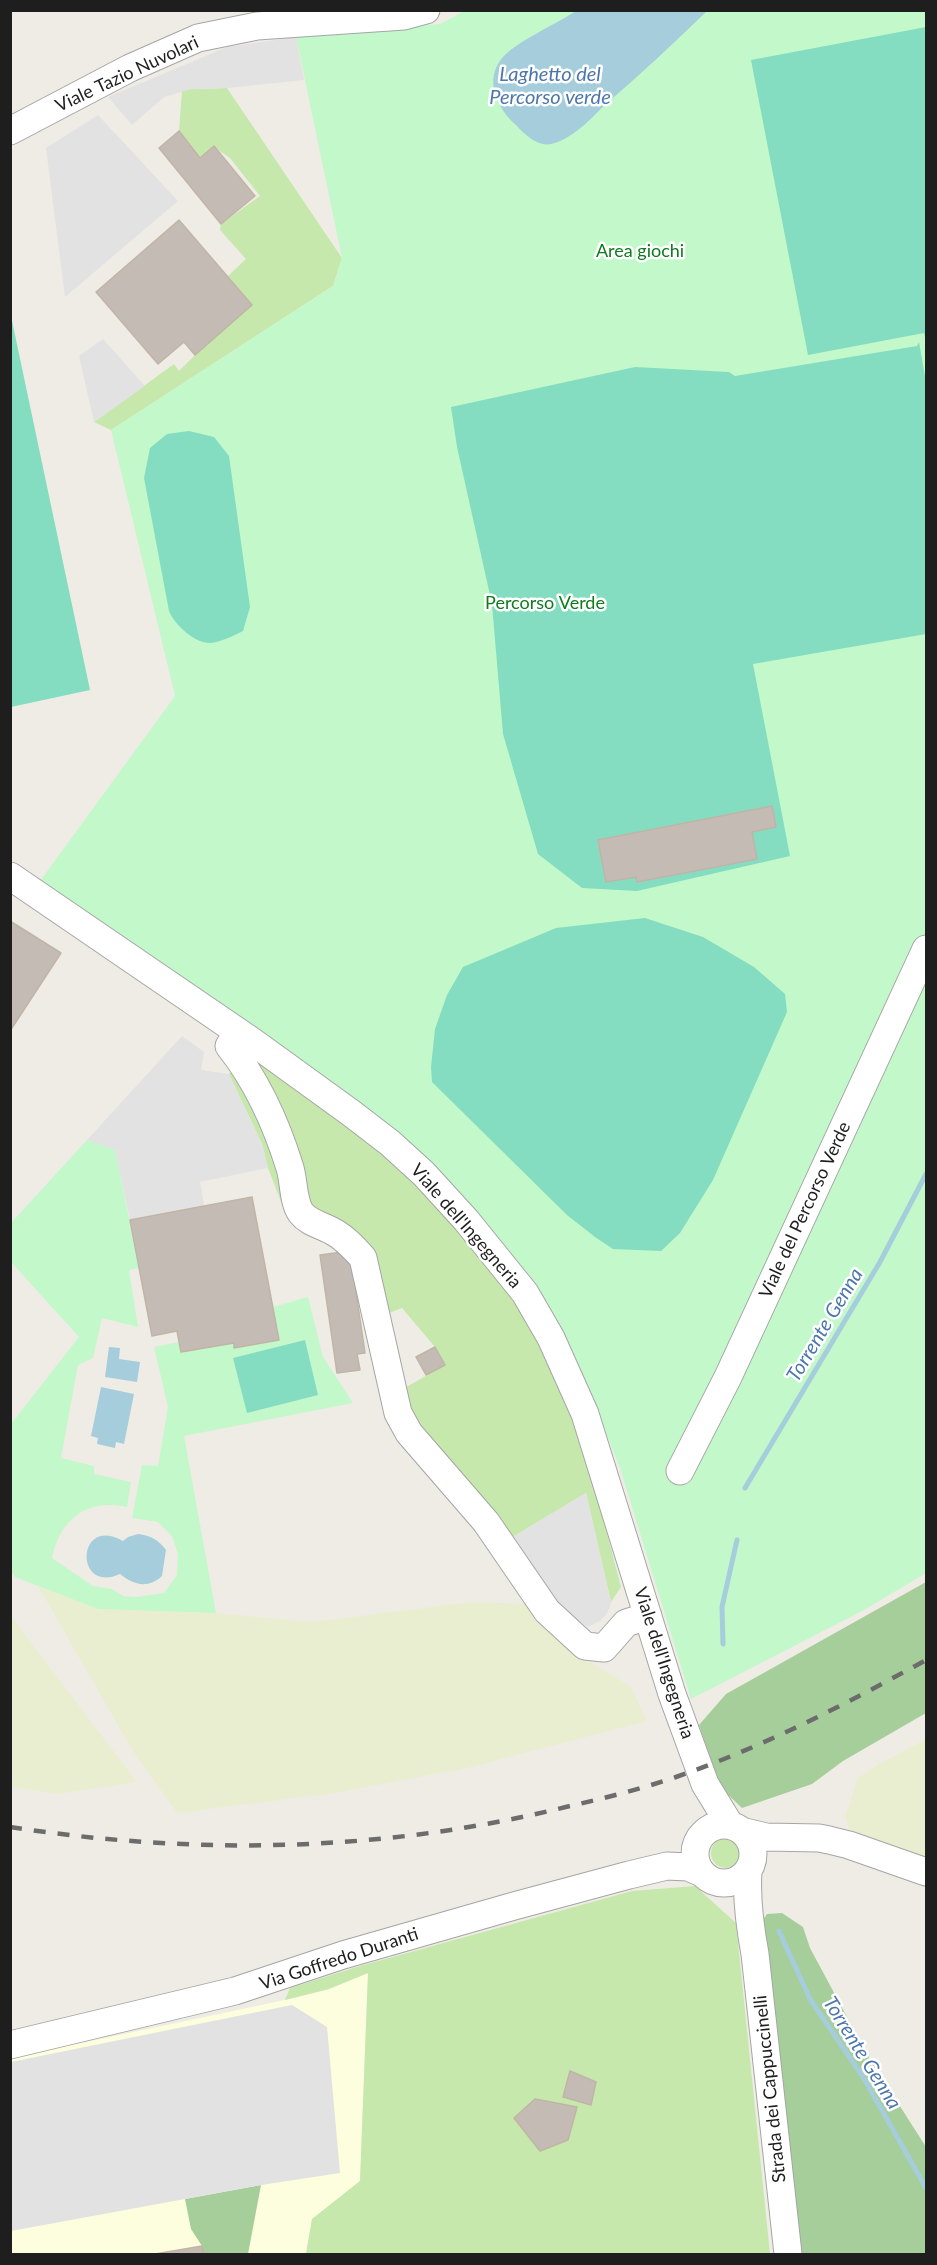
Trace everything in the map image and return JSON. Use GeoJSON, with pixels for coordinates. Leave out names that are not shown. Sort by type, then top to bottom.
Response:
{"type":"FeatureCollection","features":[{"type":"Feature","properties":{"kind":"street","name":"Viale Tazio Nuvolari"},"geometry":{"type":"LineString","coordinates":[[10,131],[130,68],[198,38],[257,26],[404,16],[426,10]]}},
{"type":"Feature","properties":{"kind":"street","name":"Viale dell'Ingegneria"},"geometry":{"type":"LineString","coordinates":[[10,876],[238,1032],[390,1143],[466,1220],[525,1293],[551,1338],[585,1414],[672,1694],[705,1784],[744,1846]]}},
{"type":"Feature","properties":{"kind":"street","name":"Viale del Percorso Verde"},"geometry":{"type":"LineString","coordinates":[[680,1471],[728,1377],[927,949]]}},
{"type":"Feature","properties":{"kind":"street"},"geometry":{"type":"LineString","coordinates":[[238,1032],[229,1046],[248,1071],[270,1119],[290,1168],[299,1211],[308,1220],[334,1232],[363,1258],[398,1413],[410,1433],[486,1522],[547,1611],[585,1646],[604,1648],[626,1623],[648,1616]]}},
{"type":"Feature","properties":{"kind":"street","name":"Viale dell'Ingegneria"},"geometry":{"type":"LineString","coordinates":[[700,1839],[707,1811],[705,1784]]}},
{"type":"Feature","properties":{"kind":"street"},"geometry":{"type":"LineString","coordinates":[[744,1846],[735,1881],[711,1878],[695,1859],[700,1839],[716,1826],[744,1846],[790,1839],[819,1838],[849,1845],[927,1872]]}},
{"type":"Feature","properties":{"kind":"street","name":"Via Goffredo Duranti"},"geometry":{"type":"LineString","coordinates":[[10,2045],[235,1991],[343,1955],[457,1922],[667,1866],[687,1854],[700,1839]]}},
{"type":"Feature","properties":{"kind":"street","name":"Strada dei Cappuccinelli"},"geometry":{"type":"LineString","coordinates":[[744,1846],[750,1924],[788,2254]]}},
{"type":"Feature","properties":{"kind":"street","name":"Via Goffredo Duranti"},"geometry":{"type":"LineString","coordinates":[[667,1866],[688,1867],[711,1878]]}},
{"type":"Feature","properties":{"kind":"street","name":"Strada dei Cappuccinelli"},"geometry":{"type":"LineString","coordinates":[[711,1878],[750,1924]]}},
{"type":"Feature","properties":{"kind":"shaded area"},"geometry":{"type":"Polygon","coordinates":[[[296,37],[304,80],[227,88],[191,89],[164,97],[132,125],[108,97],[227,47],[296,37]]]}},
{"type":"Feature","properties":{"kind":"shaded area"},"geometry":{"type":"Polygon","coordinates":[[[98,115],[178,201],[65,297],[46,148],[98,115]]]}},
{"type":"Feature","properties":{"kind":"shaded area"},"geometry":{"type":"Polygon","coordinates":[[[103,339],[145,386],[94,422],[79,356],[103,339]]]}},
{"type":"Feature","properties":{"kind":"shaded area"},"geometry":{"type":"Polygon","coordinates":[[[182,1036],[204,1052],[201,1070],[229,1074],[262,1144],[268,1168],[200,1182],[204,1206],[130,1220],[115,1150],[87,1140],[182,1036]]]}},
{"type":"Feature","properties":{"kind":"shaded area"},"geometry":{"type":"Polygon","coordinates":[[[586,1493],[611,1602],[608,1612],[600,1621],[588,1627],[559,1607],[511,1538],[586,1493]]]}},
{"type":"Feature","properties":{"kind":"shaded area"},"geometry":{"type":"Polygon","coordinates":[[[38,1586],[98,1609],[216,1613],[311,1622],[471,1602],[530,1604],[587,1660],[631,1687],[647,1721],[467,1768],[335,1793],[177,1813],[131,1748],[38,1586]]]}},
{"type":"Feature","properties":{"kind":"shaded area"},"geometry":{"type":"Polygon","coordinates":[[[10,1616],[137,1782],[58,1794],[11,1787],[10,1616]]]}},
{"type":"Feature","properties":{"kind":"shaded area"},"geometry":{"type":"Polygon","coordinates":[[[926,1739],[926,1861],[862,1837],[849,1829],[845,1816],[858,1778],[877,1765],[926,1739]]]}},
{"type":"Feature","properties":{"kind":"shaded area"},"geometry":{"type":"Polygon","coordinates":[[[368,1973],[360,2181],[312,2219],[306,2254],[11,2254],[10,2058],[285,2000],[329,1989],[368,1973]]]}},
{"type":"Feature","properties":{"kind":"shaded area"},"geometry":{"type":"Polygon","coordinates":[[[292,2005],[327,2027],[340,2173],[261,2185],[11,2231],[11,2062],[292,2005]]]}},
{"type":"Feature","properties":{"kind":"green space","name":"Percorso Verde"},"geometry":{"type":"Polygon","coordinates":[[[466,10],[926,11],[926,1573],[864,1610],[691,1699],[620,1468],[581,1370],[556,1318],[507,1248],[411,1147],[40,881],[175,696],[111,430],[333,286],[342,258],[296,37],[440,24],[466,10]]]}},
{"type":"Feature","properties":{"kind":"green space"},"geometry":{"type":"Polygon","coordinates":[[[926,27],[926,342],[924,333],[808,355],[751,60],[926,27]]]}},
{"type":"Feature","properties":{"kind":"green space"},"geometry":{"type":"Polygon","coordinates":[[[227,88],[342,258],[333,286],[111,430],[94,422],[174,364],[179,371],[252,305],[228,276],[246,259],[220,230],[221,224],[260,196],[230,158],[214,147],[200,158],[179,131],[182,91],[227,88]]]}},
{"type":"Feature","properties":{"kind":"green space"},"geometry":{"type":"Polygon","coordinates":[[[11,316],[90,690],[11,707],[11,316]]]}},
{"type":"Feature","properties":{"kind":"green space"},"geometry":{"type":"Polygon","coordinates":[[[919,342],[926,382],[926,634],[753,664],[790,856],[637,891],[582,888],[538,854],[503,734],[492,604],[457,447],[451,407],[635,367],[729,372],[735,376],[917,346],[919,342]]]}},
{"type":"Feature","properties":{"kind":"green space"},"geometry":{"type":"Polygon","coordinates":[[[189,431],[214,437],[229,456],[250,607],[243,631],[210,643],[192,637],[176,622],[169,611],[144,478],[150,448],[167,434],[189,431]]]}},
{"type":"Feature","properties":{"kind":"green space"},"geometry":{"type":"Polygon","coordinates":[[[645,918],[703,937],[754,967],[785,994],[787,1012],[713,1180],[680,1233],[661,1251],[613,1249],[567,1215],[432,1082],[431,1067],[435,1029],[447,995],[463,967],[556,928],[645,918]]]}},
{"type":"Feature","properties":{"kind":"green space"},"geometry":{"type":"Polygon","coordinates":[[[248,1054],[346,1123],[420,1185],[493,1269],[543,1348],[583,1441],[621,1587],[611,1602],[586,1493],[511,1538],[402,1406],[401,1390],[445,1365],[435,1347],[402,1308],[384,1315],[310,1212],[287,1217],[268,1168],[262,1144],[229,1074],[248,1054]]]}},
{"type":"Feature","properties":{"kind":"green space"},"geometry":{"type":"Polygon","coordinates":[[[87,1140],[115,1149],[139,1268],[129,1270],[138,1327],[102,1318],[93,1358],[78,1365],[61,1458],[94,1466],[94,1474],[131,1482],[127,1507],[100,1506],[78,1514],[61,1532],[52,1558],[93,1586],[112,1589],[123,1596],[136,1597],[164,1593],[177,1575],[178,1554],[172,1536],[158,1522],[132,1518],[142,1465],[158,1466],[168,1407],[154,1347],[179,1342],[181,1352],[234,1343],[234,1347],[279,1340],[273,1307],[308,1297],[323,1357],[353,1403],[184,1436],[216,1613],[98,1609],[15,1577],[11,1571],[11,1424],[79,1337],[11,1262],[11,1223],[87,1140]]]}},
{"type":"Feature","properties":{"kind":"green space"},"geometry":{"type":"Polygon","coordinates":[[[305,1340],[318,1395],[247,1413],[233,1358],[305,1340]]]}},
{"type":"Feature","properties":{"kind":"green space"},"geometry":{"type":"Polygon","coordinates":[[[926,1582],[926,1713],[843,1761],[812,1784],[742,1808],[720,1787],[699,1725],[726,1694],[926,1582]]]}},
{"type":"Feature","properties":{"kind":"green space"},"geometry":{"type":"Polygon","coordinates":[[[726,1838],[737,1842],[741,1853],[737,1864],[726,1868],[715,1864],[711,1853],[715,1842],[726,1838]]]}},
{"type":"Feature","properties":{"kind":"green space"},"geometry":{"type":"Polygon","coordinates":[[[695,1886],[736,1923],[770,2254],[306,2254],[312,2219],[360,2181],[368,1973],[329,1989],[285,2000],[290,1988],[360,1966],[632,1891],[695,1886]]]}},
{"type":"Feature","properties":{"kind":"green space"},"geometry":{"type":"Polygon","coordinates":[[[782,1913],[803,1927],[810,1948],[868,2056],[926,2147],[926,2254],[801,2254],[762,1921],[767,1914],[782,1913]]]}},
{"type":"Feature","properties":{"kind":"green space"},"geometry":{"type":"Polygon","coordinates":[[[261,2185],[248,2254],[203,2254],[202,2246],[191,2229],[185,2199],[261,2185]]]}},
{"type":"Feature","properties":{"kind":"water","name":"Laghetto del Percorso verde"},"geometry":{"type":"Polygon","coordinates":[[[576,11],[707,11],[581,128],[567,138],[551,144],[541,144],[523,132],[503,110],[495,93],[494,75],[497,66],[509,51],[576,11]]]}},
{"type":"Feature","properties":{"kind":"water"},"geometry":{"type":"Polygon","coordinates":[[[109,1347],[120,1348],[119,1359],[140,1362],[137,1382],[105,1377],[109,1347]]]}},
{"type":"Feature","properties":{"kind":"water"},"geometry":{"type":"Polygon","coordinates":[[[101,1387],[134,1394],[124,1444],[116,1442],[115,1448],[97,1444],[98,1438],[91,1436],[101,1387]]]}},
{"type":"Feature","properties":{"kind":"water"},"geometry":{"type":"Polygon","coordinates":[[[138,1534],[154,1539],[166,1550],[162,1576],[152,1583],[141,1584],[130,1581],[120,1574],[105,1578],[94,1574],[88,1566],[87,1555],[89,1545],[96,1538],[107,1536],[123,1541],[138,1534]]]}},
{"type":"Feature","properties":{"kind":"building"},"geometry":{"type":"Polygon","coordinates":[[[179,131],[200,158],[214,146],[255,196],[221,224],[159,148],[179,131]]]}},
{"type":"Feature","properties":{"kind":"building"},"geometry":{"type":"Polygon","coordinates":[[[179,220],[252,305],[195,355],[184,342],[158,364],[96,292],[179,220]]]}},
{"type":"Feature","properties":{"kind":"building"},"geometry":{"type":"Polygon","coordinates":[[[772,806],[776,827],[752,832],[757,859],[637,882],[636,877],[606,882],[598,840],[772,806]]]}},
{"type":"Feature","properties":{"kind":"building"},"geometry":{"type":"Polygon","coordinates":[[[10,921],[61,953],[10,1031],[10,921]]]}},
{"type":"Feature","properties":{"kind":"building"},"geometry":{"type":"Polygon","coordinates":[[[252,1197],[279,1340],[234,1348],[234,1343],[181,1352],[177,1331],[152,1336],[130,1220],[252,1197]]]}},
{"type":"Feature","properties":{"kind":"building"},"geometry":{"type":"Polygon","coordinates":[[[350,1251],[365,1353],[357,1354],[360,1370],[337,1373],[320,1255],[350,1251]]]}},
{"type":"Feature","properties":{"kind":"building"},"geometry":{"type":"Polygon","coordinates":[[[435,1347],[445,1365],[426,1375],[416,1357],[435,1347]]]}},
{"type":"Feature","properties":{"kind":"building"},"geometry":{"type":"Polygon","coordinates":[[[570,2071],[596,2082],[591,2105],[563,2097],[570,2071]]]}},
{"type":"Feature","properties":{"kind":"building"},"geometry":{"type":"Polygon","coordinates":[[[535,2099],[577,2107],[568,2140],[540,2151],[514,2118],[535,2099]]]}},
{"type":"Feature","properties":{"kind":"building"},"geometry":{"type":"Polygon","coordinates":[[[202,2246],[203,2254],[155,2254],[202,2246]]]}},
{"type":"Feature","properties":{"kind":"waterway","name":"Torrente Genna"},"geometry":{"type":"LineString","coordinates":[[745,1488],[880,1262],[926,1174]]}},
{"type":"Feature","properties":{"kind":"waterway","name":"Torrente Genna"},"geometry":{"type":"LineString","coordinates":[[723,1644],[722,1607],[737,1540]]}},
{"type":"Feature","properties":{"kind":"waterway","name":"Torrente Genna"},"geometry":{"type":"LineString","coordinates":[[779,1931],[810,1999],[863,2077],[926,2188]]}},
{"type":"Feature","properties":{"kind":"railway"},"geometry":{"type":"LineString","coordinates":[[10,1827],[151,1842],[292,1845],[361,1841],[431,1833],[501,1821],[623,1793],[708,1765],[804,1724],[926,1660]]}},
{"type":"Feature","properties":{"kind":"park label","name":"Area giochi"},"geometry":{"type":"Point","coordinates":[640,251]}}]}
